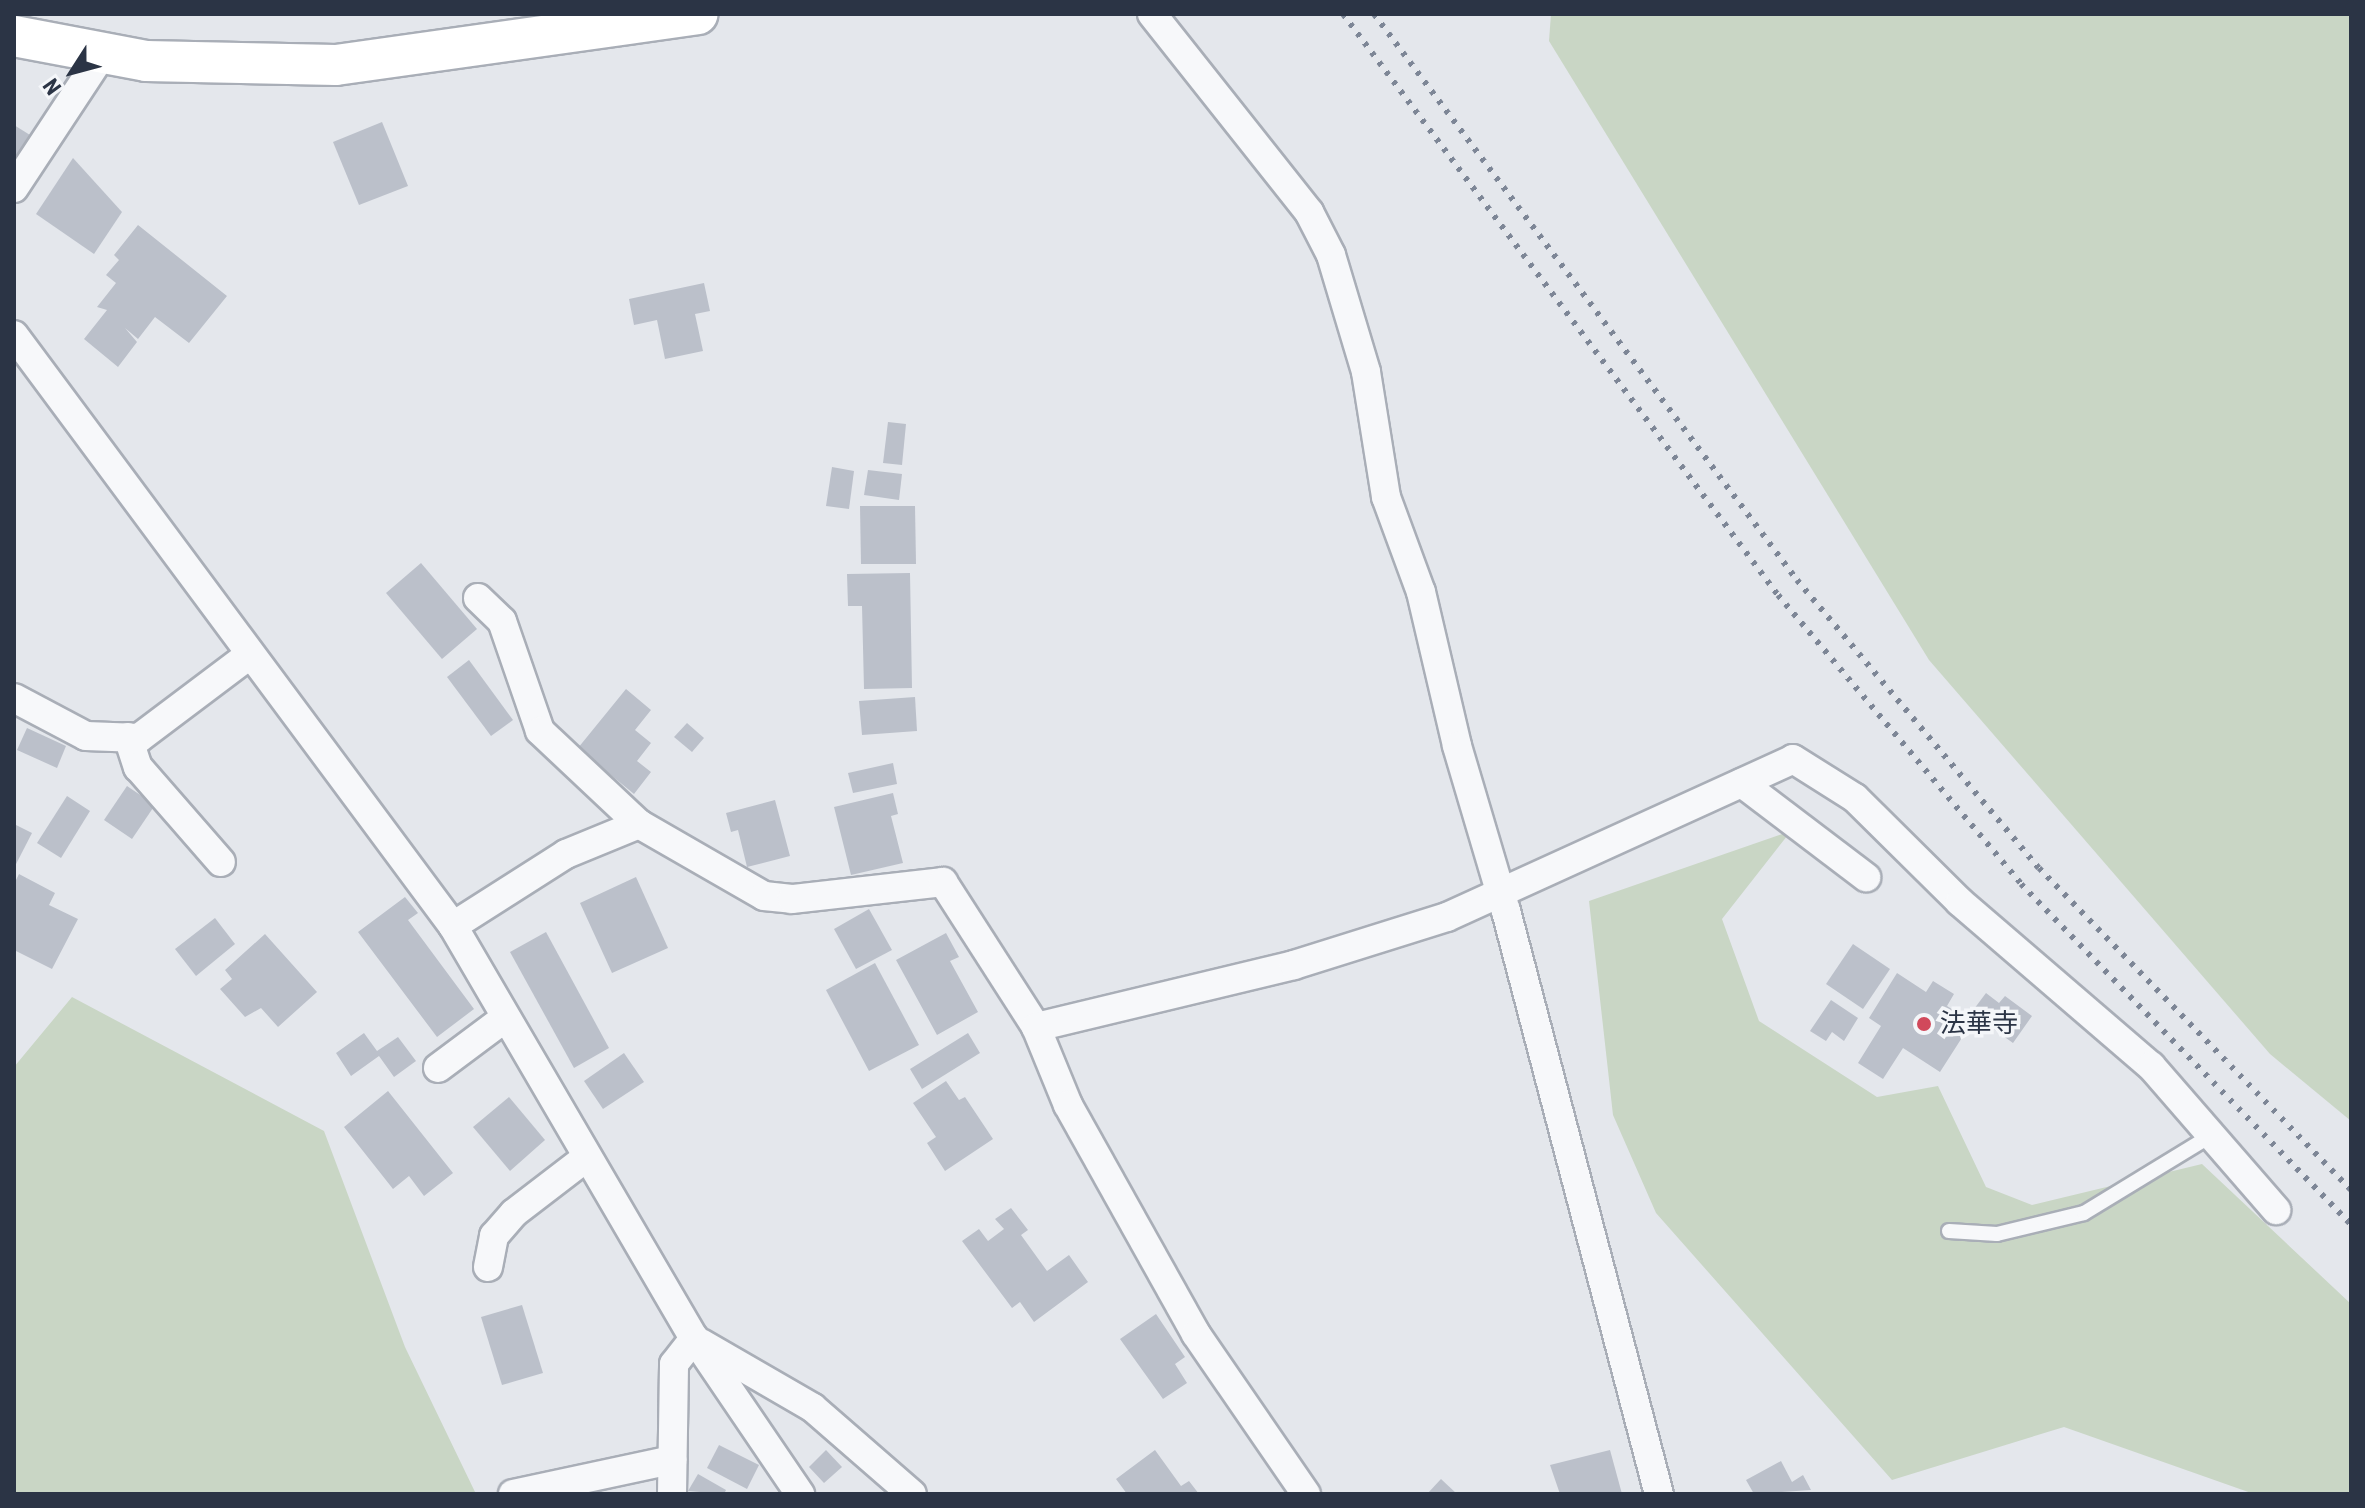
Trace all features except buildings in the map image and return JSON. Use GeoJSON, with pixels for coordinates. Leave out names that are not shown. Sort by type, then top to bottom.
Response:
{"type":"FeatureCollection","features":[{"type":"Feature","properties":{"kind":"street"},"geometry":{"type":"LineString","coordinates":[[14,36],[146,61],[336,65],[555,23],[697,14]]}},
{"type":"Feature","properties":{"kind":"street"},"geometry":{"type":"LineString","coordinates":[[1152,14],[1309,212],[1331,255],[1366,372],[1386,497],[1421,592],[1659,1494]]}},
{"type":"Feature","properties":{"kind":"street"},"geometry":{"type":"LineString","coordinates":[[14,188],[103,53]]}},
{"type":"Feature","properties":{"kind":"street"},"geometry":{"type":"LineString","coordinates":[[14,335],[24,370],[249,655],[453,926],[694,1338],[800,1494]]}},
{"type":"Feature","properties":{"kind":"street"},"geometry":{"type":"LineString","coordinates":[[478,598],[502,621],[540,731],[639,824],[764,896],[792,899],[943,882],[1036,1027],[1068,1105],[1196,1334],[1306,1494]]}},
{"type":"Feature","properties":{"kind":"street"},"geometry":{"type":"LineString","coordinates":[[14,698],[86,736],[139,738],[249,655]]}},
{"type":"Feature","properties":{"kind":"street"},"geometry":{"type":"LineString","coordinates":[[128,737],[138,767],[221,862]]}},
{"type":"Feature","properties":{"kind":"street"},"geometry":{"type":"LineString","coordinates":[[1036,1027],[1294,965],[1499,896],[1793,759],[1824,774],[1960,902],[2151,1066],[2276,1210]]}},
{"type":"Feature","properties":{"kind":"street"},"geometry":{"type":"LineString","coordinates":[[1742,783],[1866,877]]}},
{"type":"Feature","properties":{"kind":"street"},"geometry":{"type":"LineString","coordinates":[[453,926],[566,854],[639,824]]}},
{"type":"Feature","properties":{"kind":"street"},"geometry":{"type":"LineString","coordinates":[[438,1068],[505,1018]]}},
{"type":"Feature","properties":{"kind":"street"},"geometry":{"type":"LineString","coordinates":[[488,1267],[494,1236],[514,1213],[587,1157]]}},
{"type":"Feature","properties":{"kind":"street"},"geometry":{"type":"LineString","coordinates":[[672,1494],[674,1364],[694,1338]]}},
{"type":"Feature","properties":{"kind":"street"},"geometry":{"type":"LineString","coordinates":[[694,1338],[813,1408],[912,1494]]}},
{"type":"Feature","properties":{"kind":"street"},"geometry":{"type":"LineString","coordinates":[[513,1494],[672,1460]]}},
{"type":"Feature","properties":{"kind":"lane"},"geometry":{"type":"LineString","coordinates":[[1949,1231],[1997,1234],[2084,1213],[2212,1135]]}},
{"type":"Feature","properties":{"kind":"green space"},"geometry":{"type":"Polygon","coordinates":[[[1551,14],[2351,14],[2351,1121],[2270,1054],[1929,660],[1549,41],[1551,14]]]}},
{"type":"Feature","properties":{"kind":"green space"},"geometry":{"type":"Polygon","coordinates":[[[1791,831],[1722,919],[1759,1021],[1877,1097],[1938,1086],[1986,1187],[2032,1205],[2202,1164],[2351,1304],[2351,1494],[2254,1494],[2064,1427],[1892,1480],[1656,1213],[1613,1115],[1589,901],[1791,831]]]}},
{"type":"Feature","properties":{"kind":"green space"},"geometry":{"type":"Polygon","coordinates":[[[72,997],[324,1131],[405,1347],[476,1494],[14,1494],[14,1067],[72,997]]]}},
{"type":"Feature","properties":{"kind":"railway"},"geometry":{"type":"LineString","coordinates":[[1343,14],[1778,595],[2021,884],[2351,1224]]}},
{"type":"Feature","properties":{"kind":"railway"},"geometry":{"type":"LineString","coordinates":[[1374,14],[1797,580],[2039,868],[2351,1190]]}},
{"type":"Feature","properties":{"kind":"place","name":"法華寺"},"geometry":{"type":"Point","coordinates":[1924,1024]}}]}
